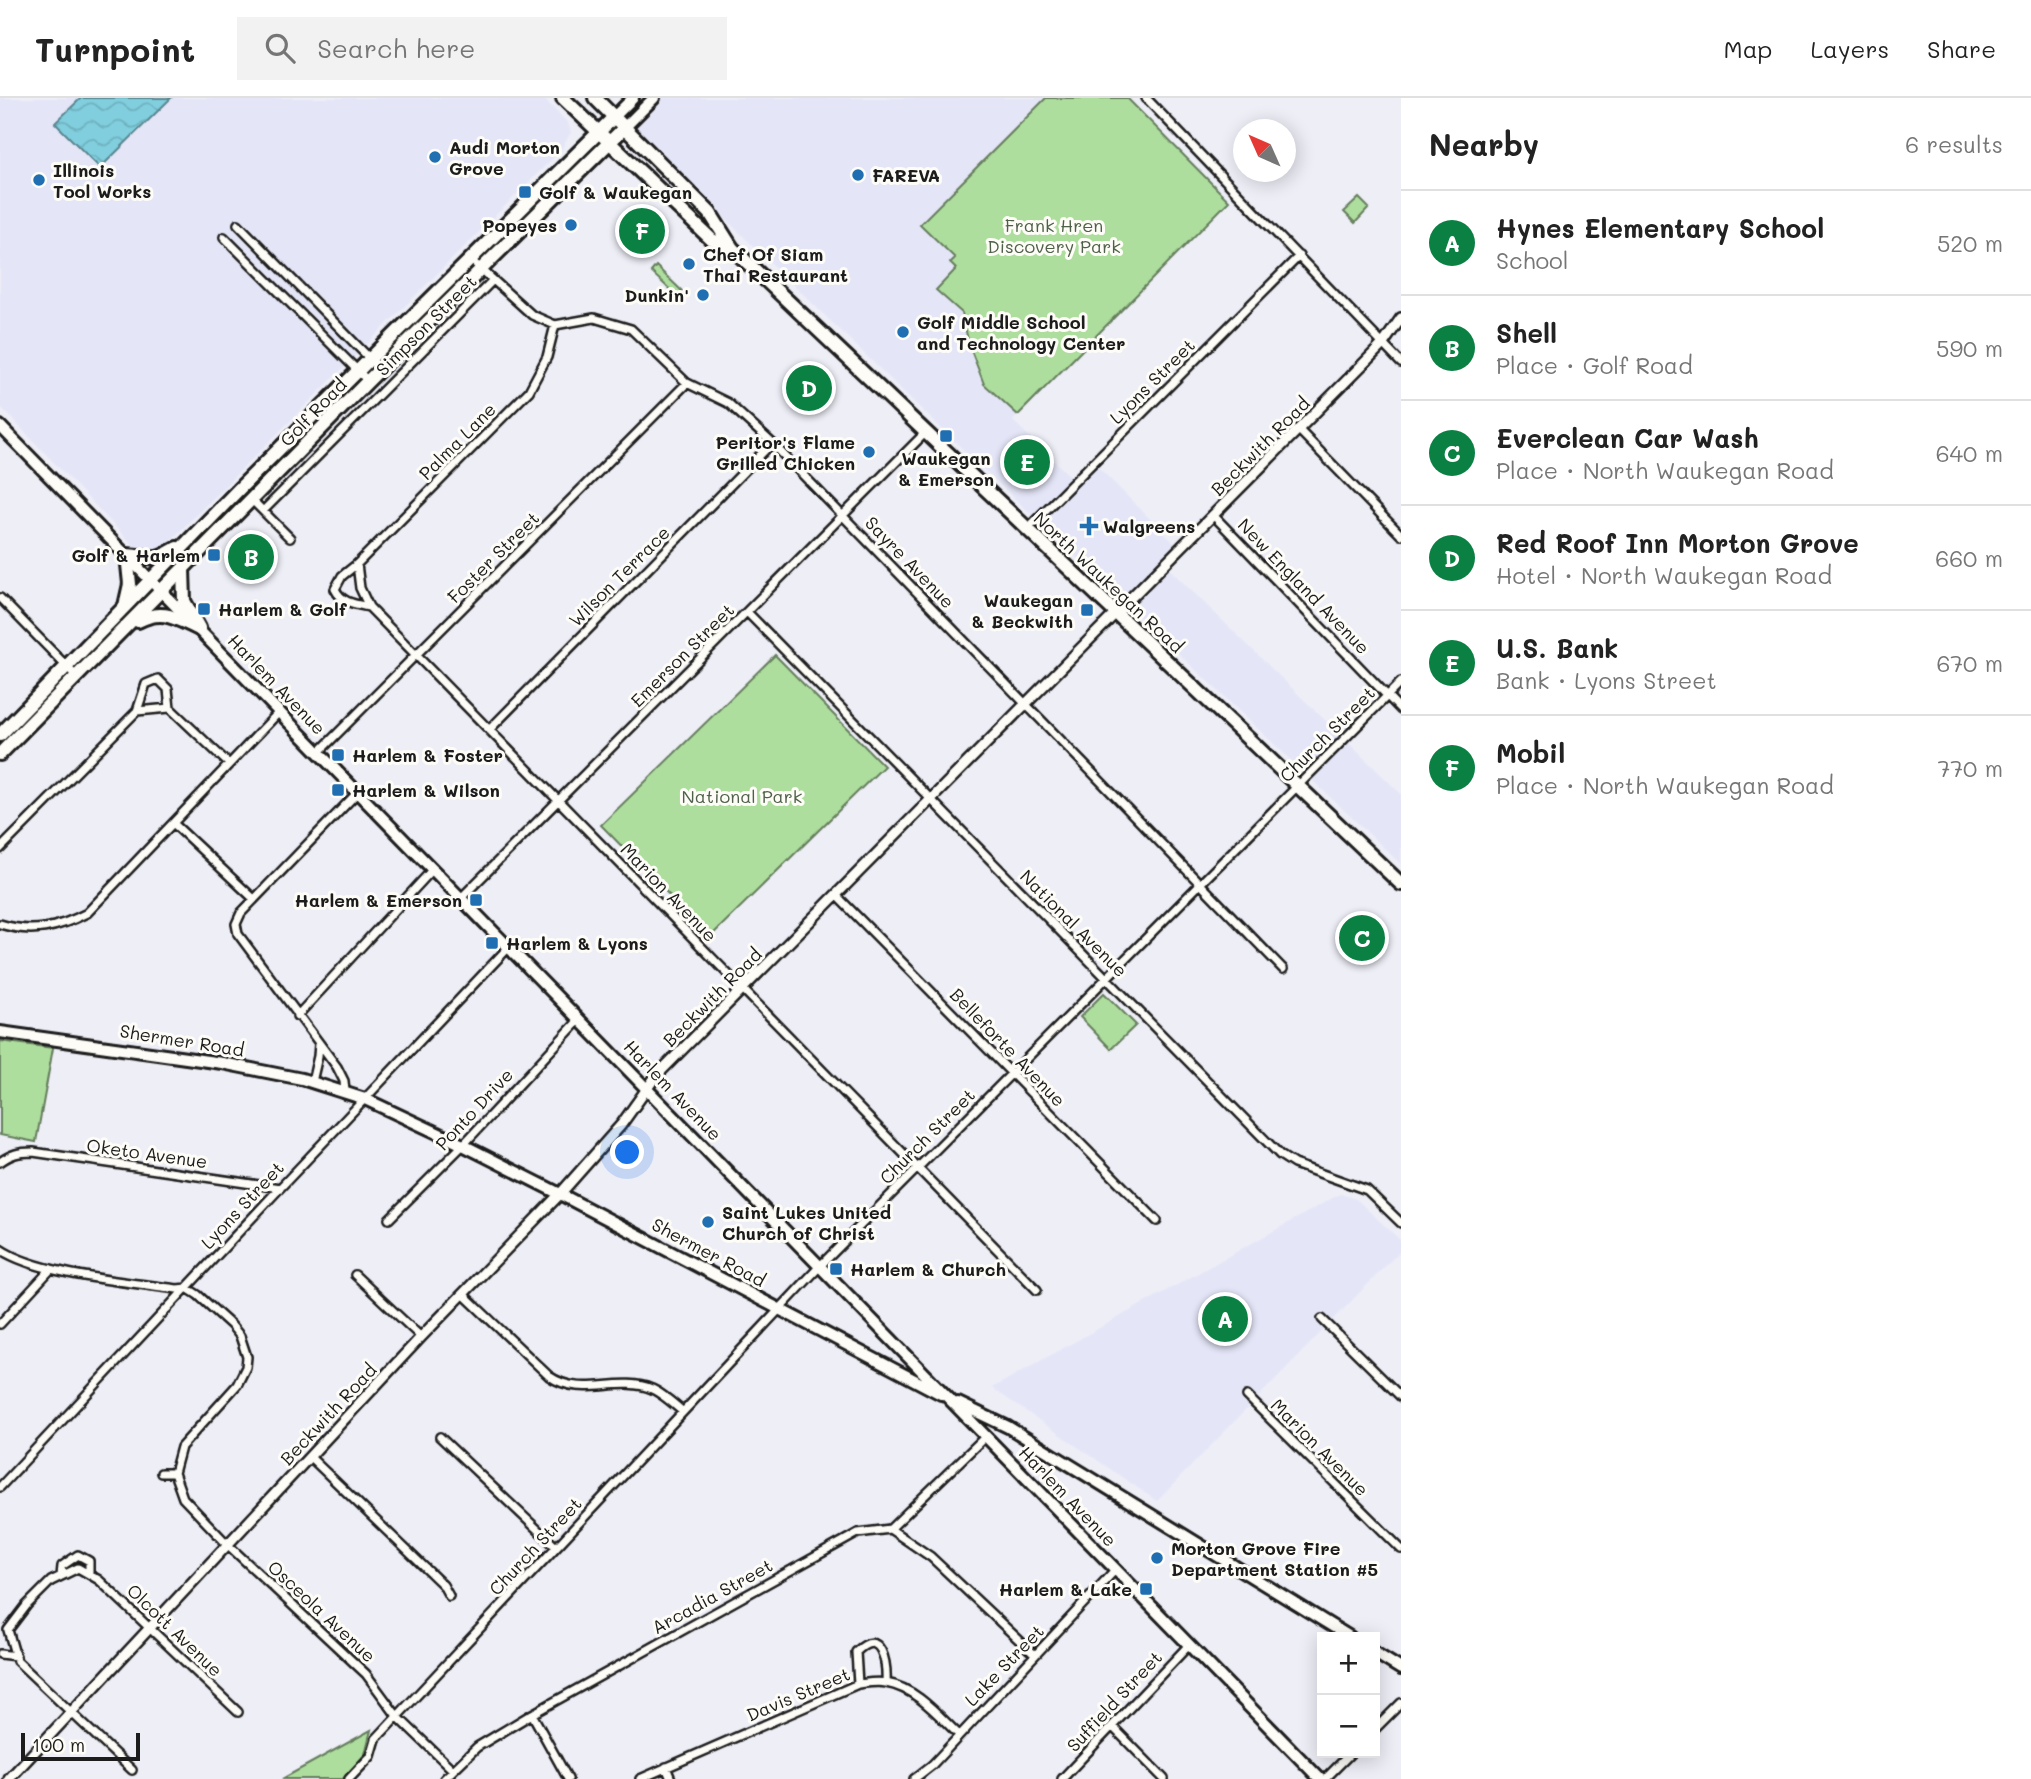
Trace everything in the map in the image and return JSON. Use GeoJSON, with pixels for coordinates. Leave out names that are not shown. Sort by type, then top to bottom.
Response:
{"type":"FeatureCollection","features":[{"type":"Feature","properties":{"kind":"main road","name":"North Waukegan Road"},"geometry":{"type":"LineString","coordinates":[[563,98],[712,240],[732,248]]}},
{"type":"Feature","properties":{"kind":"main road","name":"North Waukegan Road"},"geometry":{"type":"LineString","coordinates":[[595,98],[710,213],[732,248],[1401,884]]}},
{"type":"Feature","properties":{"kind":"main road","name":"Golf Road"},"geometry":{"type":"LineString","coordinates":[[0,754],[151,580],[370,358],[633,98]]}},
{"type":"Feature","properties":{"kind":"main road","name":"Golf Road"},"geometry":{"type":"LineString","coordinates":[[0,735],[125,627],[380,369],[654,98]]}},
{"type":"Feature","properties":{"kind":"main road","name":"Harlem Avenue"},"geometry":{"type":"LineString","coordinates":[[0,426],[953,1400],[1115,1570],[1323,1779]]}},
{"type":"Feature","properties":{"kind":"main road"},"geometry":{"type":"LineString","coordinates":[[125,607],[130,584],[127,555],[159,558],[187,544]]}},
{"type":"Feature","properties":{"kind":"main road"},"geometry":{"type":"LineString","coordinates":[[183,569],[184,601],[199,629]]}},
{"type":"Feature","properties":{"kind":"main road"},"geometry":{"type":"LineString","coordinates":[[125,627],[150,614],[166,614],[199,629]]}},
{"type":"Feature","properties":{"kind":"main road","name":"Shermer Road"},"geometry":{"type":"LineString","coordinates":[[0,1032],[222,1063],[312,1082],[365,1099],[463,1144],[1008,1427],[1342,1632]]}},
{"type":"Feature","properties":{"kind":"main road"},"geometry":{"type":"LineString","coordinates":[[1380,1656],[1401,1669]]}},
{"type":"Feature","properties":{"kind":"street"},"geometry":{"type":"LineString","coordinates":[[1146,98],[1401,363]]}},
{"type":"Feature","properties":{"kind":"street"},"geometry":{"type":"LineString","coordinates":[[238,224],[380,369]]}},
{"type":"Feature","properties":{"kind":"street"},"geometry":{"type":"LineString","coordinates":[[224,237],[368,381]]}},
{"type":"Feature","properties":{"kind":"street","name":"Lyons Street"},"geometry":{"type":"LineString","coordinates":[[1027,529],[1299,256]]}},
{"type":"Feature","properties":{"kind":"street"},"geometry":{"type":"LineString","coordinates":[[470,259],[532,315],[555,325]]}},
{"type":"Feature","properties":{"kind":"street","name":"Simpson Street"},"geometry":{"type":"LineString","coordinates":[[263,511],[492,281]]}},
{"type":"Feature","properties":{"kind":"street","name":"Sayre Avenue"},"geometry":{"type":"LineString","coordinates":[[555,325],[594,318],[631,329],[687,383],[728,402],[772,443],[1283,969]]}},
{"type":"Feature","properties":{"kind":"street","name":"Beckwith Road"},"geometry":{"type":"LineString","coordinates":[[9,1779],[421,1337],[560,1194],[621,1125],[656,1076],[1382,344],[1401,318]]}},
{"type":"Feature","properties":{"kind":"street","name":"Palma Lane"},"geometry":{"type":"LineString","coordinates":[[369,607],[352,604],[340,598],[335,589],[342,576],[529,391],[547,357],[555,325]]}},
{"type":"Feature","properties":{"kind":"street","name":"Foster Street"},"geometry":{"type":"LineString","coordinates":[[319,752],[687,383]]}},
{"type":"Feature","properties":{"kind":"street"},"geometry":{"type":"LineString","coordinates":[[1298,429],[1401,535]]}},
{"type":"Feature","properties":{"kind":"street","name":"Emerson Street"},"geometry":{"type":"LineString","coordinates":[[461,898],[925,433]]}},
{"type":"Feature","properties":{"kind":"street","name":"Wilson Terrace"},"geometry":{"type":"LineString","coordinates":[[489,730],[772,443]]}},
{"type":"Feature","properties":{"kind":"street"},"geometry":{"type":"LineString","coordinates":[[253,500],[290,538]]}},
{"type":"Feature","properties":{"kind":"street","name":"New England Avenue"},"geometry":{"type":"LineString","coordinates":[[1213,515],[1401,710]]}},
{"type":"Feature","properties":{"kind":"street","name":"Marion Avenue"},"geometry":{"type":"LineString","coordinates":[[357,564],[360,588],[369,607],[1037,1290]]}},
{"type":"Feature","properties":{"kind":"street"},"geometry":{"type":"LineString","coordinates":[[0,598],[71,671]]}},
{"type":"Feature","properties":{"kind":"street","name":"National Avenue"},"geometry":{"type":"LineString","coordinates":[[747,612],[1287,1160],[1367,1190],[1401,1223]]}},
{"type":"Feature","properties":{"kind":"street"},"geometry":{"type":"LineString","coordinates":[[0,849],[137,711],[146,684],[158,679],[168,689],[170,708],[229,764]]}},
{"type":"Feature","properties":{"kind":"street","name":"Church Street"},"geometry":{"type":"LineString","coordinates":[[349,1779],[371,1756],[376,1739],[397,1716],[820,1266],[1401,682]]}},
{"type":"Feature","properties":{"kind":"street"},"geometry":{"type":"LineString","coordinates":[[137,711],[170,708]]}},
{"type":"Feature","properties":{"kind":"street"},"geometry":{"type":"LineString","coordinates":[[0,923],[16,929],[38,930],[65,925],[87,912],[279,711]]}},
{"type":"Feature","properties":{"kind":"street"},"geometry":{"type":"LineString","coordinates":[[345,1091],[337,1067],[238,934],[236,923],[254,899],[358,792]]}},
{"type":"Feature","properties":{"kind":"street"},"geometry":{"type":"LineString","coordinates":[[173,823],[254,899]]}},
{"type":"Feature","properties":{"kind":"street"},"geometry":{"type":"LineString","coordinates":[[297,1016],[433,869]]}},
{"type":"Feature","properties":{"kind":"street","name":"Belleforte Avenue"},"geometry":{"type":"LineString","coordinates":[[836,895],[1157,1221]]}},
{"type":"Feature","properties":{"kind":"street","name":"Lyons Street"},"geometry":{"type":"LineString","coordinates":[[0,1487],[509,947]]}},
{"type":"Feature","properties":{"kind":"street","name":"Ponto Drive"},"geometry":{"type":"LineString","coordinates":[[389,1219],[580,1019]]}},
{"type":"Feature","properties":{"kind":"street"},"geometry":{"type":"LineString","coordinates":[[312,1082],[318,1044]]}},
{"type":"Feature","properties":{"kind":"street","name":"Oketo Avenue"},"geometry":{"type":"LineString","coordinates":[[0,1162],[10,1155],[33,1152],[280,1188]]}},
{"type":"Feature","properties":{"kind":"street"},"geometry":{"type":"LineString","coordinates":[[0,1249],[51,1269],[177,1289],[187,1288],[198,1295],[240,1336],[247,1357],[246,1367],[237,1385],[180,1447],[174,1473],[161,1473]]}},
{"type":"Feature","properties":{"kind":"street"},"geometry":{"type":"LineString","coordinates":[[0,1324],[51,1269]]}},
{"type":"Feature","properties":{"kind":"street"},"geometry":{"type":"LineString","coordinates":[[355,1275],[421,1337]]}},
{"type":"Feature","properties":{"kind":"street"},"geometry":{"type":"LineString","coordinates":[[463,1294],[549,1377],[561,1385],[638,1386],[653,1390],[683,1412]]}},
{"type":"Feature","properties":{"kind":"street"},"geometry":{"type":"LineString","coordinates":[[1322,1319],[1401,1397]]}},
{"type":"Feature","properties":{"kind":"street"},"geometry":{"type":"LineString","coordinates":[[247,1357],[257,1357]]}},
{"type":"Feature","properties":{"kind":"street","name":"Marion Avenue"},"geometry":{"type":"LineString","coordinates":[[1247,1396],[1401,1549]]}},
{"type":"Feature","properties":{"kind":"street"},"geometry":{"type":"LineString","coordinates":[[986,1436],[890,1529],[931,1557],[1035,1655]]}},
{"type":"Feature","properties":{"kind":"street"},"geometry":{"type":"LineString","coordinates":[[440,1437],[556,1547]]}},
{"type":"Feature","properties":{"kind":"street"},"geometry":{"type":"LineString","coordinates":[[310,1457],[443,1585],[449,1596]]}},
{"type":"Feature","properties":{"kind":"street","name":"Osceola Avenue"},"geometry":{"type":"LineString","coordinates":[[174,1473],[183,1498],[189,1506],[366,1674],[397,1716],[453,1770]]}},
{"type":"Feature","properties":{"kind":"street","name":"Arcadia Street"},"geometry":{"type":"LineString","coordinates":[[444,1779],[477,1747],[532,1714],[858,1533],[890,1529]]}},
{"type":"Feature","properties":{"kind":"street","name":"Olcott Avenue"},"geometry":{"type":"LineString","coordinates":[[9,1633],[14,1621],[39,1593],[51,1581],[61,1576],[62,1566],[78,1555],[89,1561],[89,1574],[99,1580],[238,1712]]}},
{"type":"Feature","properties":{"kind":"street"},"geometry":{"type":"LineString","coordinates":[[61,1576],[78,1568],[89,1574]]}},
{"type":"Feature","properties":{"kind":"street","name":"Lake Street"},"geometry":{"type":"LineString","coordinates":[[914,1779],[932,1765],[1115,1570]]}},
{"type":"Feature","properties":{"kind":"street"},"geometry":{"type":"LineString","coordinates":[[0,1638],[9,1633],[17,1661],[132,1770]]}},
{"type":"Feature","properties":{"kind":"street"},"geometry":{"type":"LineString","coordinates":[[858,1684],[856,1652],[862,1645],[870,1643],[878,1646],[884,1654],[886,1683]]}},
{"type":"Feature","properties":{"kind":"street","name":"Suffield Street"},"geometry":{"type":"LineString","coordinates":[[1062,1779],[1189,1645]]}},
{"type":"Feature","properties":{"kind":"street"},"geometry":{"type":"LineString","coordinates":[[0,1654],[16,1656]]}},
{"type":"Feature","properties":{"kind":"street","name":"Davis Street"},"geometry":{"type":"LineString","coordinates":[[640,1779],[858,1684],[886,1683],[909,1692],[923,1700],[959,1735]]}},
{"type":"Feature","properties":{"kind":"street"},"geometry":{"type":"LineString","coordinates":[[1380,1724],[1401,1703]]}},
{"type":"Feature","properties":{"kind":"street"},"geometry":{"type":"LineString","coordinates":[[532,1714],[568,1779]]}},
{"type":"Feature","properties":{"kind":"street"},"geometry":{"type":"LineString","coordinates":[[1112,1726],[1164,1779]]}},
{"type":"Feature","properties":{"kind":"street"},"geometry":{"type":"LineString","coordinates":[[1323,1779],[1346,1758]]}},
{"type":"Feature","properties":{"kind":"street"},"geometry":{"type":"LineString","coordinates":[[666,1767],[671,1779]]}},
{"type":"Feature","properties":{"kind":"shaded area"},"geometry":{"type":"Polygon","coordinates":[[[0,98],[543,98],[568,123],[571,132],[561,150],[166,545],[151,553],[138,550],[0,406],[0,98]]]}},
{"type":"Feature","properties":{"kind":"shaded area"},"geometry":{"type":"Polygon","coordinates":[[[661,98],[1046,98],[921,224],[955,258],[956,269],[936,290],[962,313],[969,345],[984,384],[1018,415],[1013,421],[1076,482],[1094,463],[1181,550],[1166,566],[1401,794],[1401,864],[974,460],[632,128],[661,98]]]}},
{"type":"Feature","properties":{"kind":"shaded area"},"geometry":{"type":"Polygon","coordinates":[[[1340,1194],[1356,1199],[1401,1241],[1401,1250],[1157,1501],[992,1388],[1340,1194]]]}},
{"type":"Feature","properties":{"kind":"green space","name":"Frank Hren Discovery Park"},"geometry":{"type":"Polygon","coordinates":[[[1046,98],[1127,98],[1229,201],[1018,415],[984,384],[969,345],[962,313],[936,290],[956,269],[950,263],[955,258],[920,224],[1046,98]]]}},
{"type":"Feature","properties":{"kind":"green space"},"geometry":{"type":"Polygon","coordinates":[[[1359,198],[1369,208],[1355,223],[1344,212],[1359,198]]]}},
{"type":"Feature","properties":{"kind":"green space"},"geometry":{"type":"Polygon","coordinates":[[[656,266],[682,291],[677,296],[651,272],[656,266]]]}},
{"type":"Feature","properties":{"kind":"green space","name":"National Park"},"geometry":{"type":"Polygon","coordinates":[[[775,655],[884,766],[710,937],[601,825],[775,655]]]}},
{"type":"Feature","properties":{"kind":"green space"},"geometry":{"type":"Polygon","coordinates":[[[1104,993],[1136,1025],[1111,1049],[1080,1017],[1104,993]]]}},
{"type":"Feature","properties":{"kind":"green space"},"geometry":{"type":"Polygon","coordinates":[[[0,1041],[53,1048],[36,1142],[0,1135],[0,1041]]]}},
{"type":"Feature","properties":{"kind":"green space"},"geometry":{"type":"Polygon","coordinates":[[[371,1730],[365,1754],[343,1779],[282,1779],[371,1730]]]}},
{"type":"Feature","properties":{"kind":"water"},"geometry":{"type":"Polygon","coordinates":[[[81,98],[171,98],[100,168],[55,123],[81,98]]]}},
{"type":"Feature","properties":{"kind":"place","name":"Audi Morton Grove"},"geometry":{"type":"Point","coordinates":[435,157]}},
{"type":"Feature","properties":{"kind":"place","name":"FAREVA"},"geometry":{"type":"Point","coordinates":[858,175]}},
{"type":"Feature","properties":{"kind":"place","name":"Illinois Tool Works"},"geometry":{"type":"Point","coordinates":[39,180]}},
{"type":"Feature","properties":{"kind":"place","name":"Golf & Waukegan"},"geometry":{"type":"Point","coordinates":[525,192]}},
{"type":"Feature","properties":{"kind":"place","name":"Popeyes"},"geometry":{"type":"Point","coordinates":[571,225]}},
{"type":"Feature","properties":{"kind":"place","name":"Mobil"},"geometry":{"type":"Point","coordinates":[642,231]}},
{"type":"Feature","properties":{"kind":"place","name":"Chef Of Siam Thai Restaurant"},"geometry":{"type":"Point","coordinates":[689,264]}},
{"type":"Feature","properties":{"kind":"place","name":"Dunkin'"},"geometry":{"type":"Point","coordinates":[703,295]}},
{"type":"Feature","properties":{"kind":"place","name":"Golf Middle School and Technology Center"},"geometry":{"type":"Point","coordinates":[903,332]}},
{"type":"Feature","properties":{"kind":"place","name":"Red Roof Inn Morton Grove"},"geometry":{"type":"Point","coordinates":[809,388]}},
{"type":"Feature","properties":{"kind":"place","name":"Waukegan & Emerson"},"geometry":{"type":"Point","coordinates":[946,436]}},
{"type":"Feature","properties":{"kind":"place","name":"Peritor's Flame Grilled Chicken"},"geometry":{"type":"Point","coordinates":[869,452]}},
{"type":"Feature","properties":{"kind":"place","name":"U.S. Bank"},"geometry":{"type":"Point","coordinates":[1027,462]}},
{"type":"Feature","properties":{"kind":"place","name":"Walgreens"},"geometry":{"type":"Point","coordinates":[1089,526]}},
{"type":"Feature","properties":{"kind":"place","name":"Golf & Harlem"},"geometry":{"type":"Point","coordinates":[214,555]}},
{"type":"Feature","properties":{"kind":"place","name":"Shell"},"geometry":{"type":"Point","coordinates":[251,557]}},
{"type":"Feature","properties":{"kind":"place","name":"Harlem & Golf"},"geometry":{"type":"Point","coordinates":[204,609]}},
{"type":"Feature","properties":{"kind":"place","name":"Waukegan & Beckwith"},"geometry":{"type":"Point","coordinates":[1087,610]}},
{"type":"Feature","properties":{"kind":"place","name":"Harlem & Foster"},"geometry":{"type":"Point","coordinates":[338,755]}},
{"type":"Feature","properties":{"kind":"place","name":"Harlem & Wilson"},"geometry":{"type":"Point","coordinates":[338,790]}},
{"type":"Feature","properties":{"kind":"place","name":"Harlem & Emerson"},"geometry":{"type":"Point","coordinates":[476,900]}},
{"type":"Feature","properties":{"kind":"place","name":"Everclean Car Wash"},"geometry":{"type":"Point","coordinates":[1362,938]}},
{"type":"Feature","properties":{"kind":"place","name":"Harlem & Lyons"},"geometry":{"type":"Point","coordinates":[492,943]}},
{"type":"Feature","properties":{"kind":"place","name":"Saint Lukes United Church of Christ"},"geometry":{"type":"Point","coordinates":[708,1222]}},
{"type":"Feature","properties":{"kind":"place","name":"Harlem & Church"},"geometry":{"type":"Point","coordinates":[836,1269]}},
{"type":"Feature","properties":{"kind":"place","name":"Hynes Elementary School"},"geometry":{"type":"Point","coordinates":[1225,1319]}},
{"type":"Feature","properties":{"kind":"place","name":"Morton Grove Fire Department Station #5"},"geometry":{"type":"Point","coordinates":[1157,1558]}},
{"type":"Feature","properties":{"kind":"place","name":"Harlem & Lake"},"geometry":{"type":"Point","coordinates":[1146,1589]}}]}
